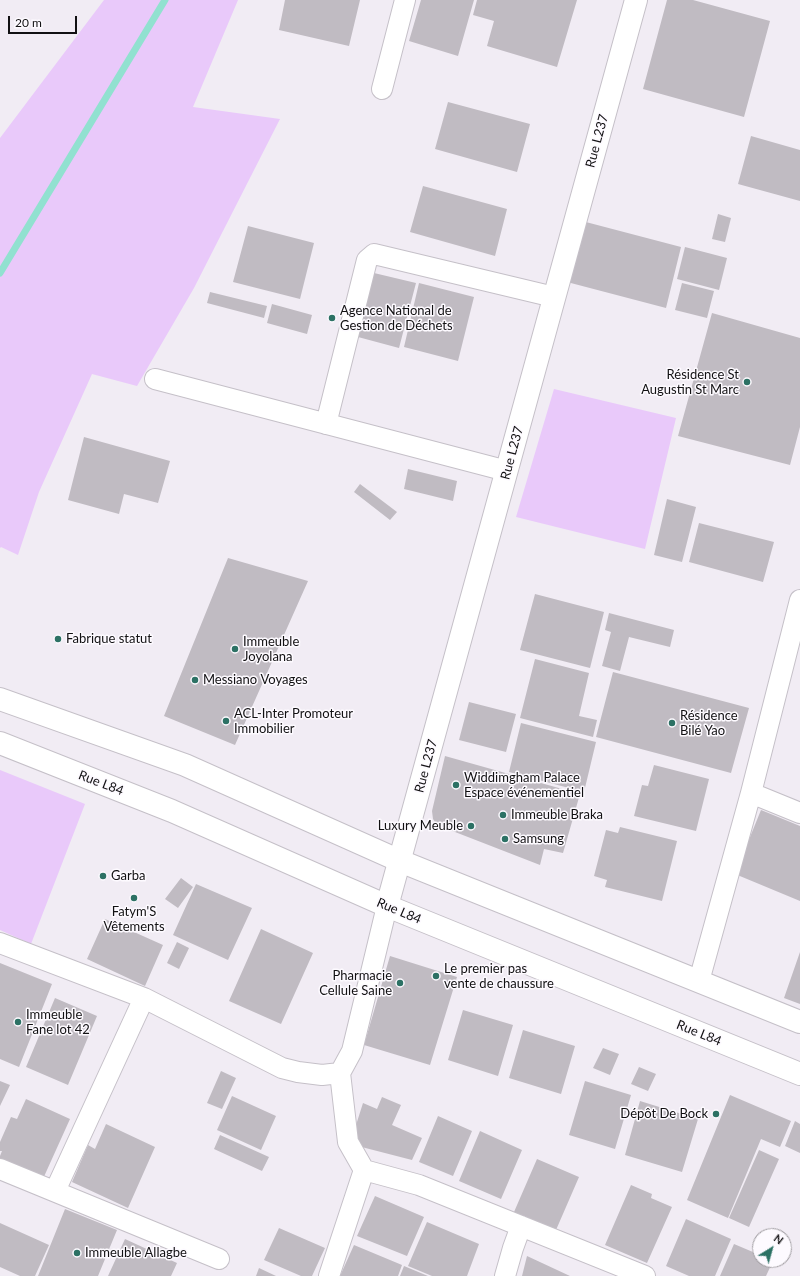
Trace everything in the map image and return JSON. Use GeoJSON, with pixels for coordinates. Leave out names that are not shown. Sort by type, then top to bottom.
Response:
{"type":"FeatureCollection","features":[{"type":"Feature","properties":{"kind":"main road","name":"Rue L237"},"geometry":{"type":"LineString","coordinates":[[387,906],[636,0]]}},
{"type":"Feature","properties":{"kind":"main road"},"geometry":{"type":"LineString","coordinates":[[0,699],[185,765],[400,861],[800,1022]]}},
{"type":"Feature","properties":{"kind":"main road","name":"Rue L84"},"geometry":{"type":"LineString","coordinates":[[0,743],[172,811],[387,906],[800,1074]]}},
{"type":"Feature","properties":{"kind":"street"},"geometry":{"type":"LineString","coordinates":[[382,89],[405,0]]}},
{"type":"Feature","properties":{"kind":"street"},"geometry":{"type":"LineString","coordinates":[[326,424],[367,260],[374,254],[554,297]]}},
{"type":"Feature","properties":{"kind":"street"},"geometry":{"type":"LineString","coordinates":[[155,379],[507,471]]}},
{"type":"Feature","properties":{"kind":"street"},"geometry":{"type":"LineString","coordinates":[[700,981],[751,793],[800,600]]}},
{"type":"Feature","properties":{"kind":"street"},"geometry":{"type":"LineString","coordinates":[[751,793],[800,813]]}},
{"type":"Feature","properties":{"kind":"street"},"geometry":{"type":"LineString","coordinates":[[387,906],[352,1051],[340,1073],[348,1142],[364,1170],[419,1185],[645,1276]]}},
{"type":"Feature","properties":{"kind":"street"},"geometry":{"type":"LineString","coordinates":[[0,943],[144,998],[282,1068],[322,1075],[340,1073]]}},
{"type":"Feature","properties":{"kind":"street"},"geometry":{"type":"LineString","coordinates":[[55,1191],[144,998]]}},
{"type":"Feature","properties":{"kind":"street"},"geometry":{"type":"LineString","coordinates":[[0,1169],[219,1259]]}},
{"type":"Feature","properties":{"kind":"street"},"geometry":{"type":"LineString","coordinates":[[329,1276],[364,1170]]}},
{"type":"Feature","properties":{"kind":"street"},"geometry":{"type":"LineString","coordinates":[[505,1276],[521,1226]]}},
{"type":"Feature","properties":{"kind":"shaded area"},"geometry":{"type":"Polygon","coordinates":[[[104,0],[238,0],[193,107],[280,119],[194,288],[137,386],[92,374],[39,492],[18,555],[1,547],[0,548],[0,138],[104,0]]]}},
{"type":"Feature","properties":{"kind":"shaded area"},"geometry":{"type":"Polygon","coordinates":[[[554,389],[676,418],[645,549],[516,517],[554,389]]]}},
{"type":"Feature","properties":{"kind":"shaded area"},"geometry":{"type":"Polygon","coordinates":[[[0,770],[85,804],[31,944],[0,930],[0,770]]]}},
{"type":"Feature","properties":{"kind":"building"},"geometry":{"type":"Polygon","coordinates":[[[285,0],[360,0],[349,46],[279,30],[285,0]]]}},
{"type":"Feature","properties":{"kind":"building"},"geometry":{"type":"Polygon","coordinates":[[[421,0],[474,0],[458,56],[409,41],[421,0]]]}},
{"type":"Feature","properties":{"kind":"building"},"geometry":{"type":"Polygon","coordinates":[[[477,0],[577,0],[557,67],[487,46],[494,21],[473,15],[477,0]]]}},
{"type":"Feature","properties":{"kind":"building"},"geometry":{"type":"Polygon","coordinates":[[[667,0],[693,0],[770,21],[744,117],[643,89],[667,0]]]}},
{"type":"Feature","properties":{"kind":"building"},"geometry":{"type":"Polygon","coordinates":[[[448,102],[530,124],[517,172],[435,149],[448,102]]]}},
{"type":"Feature","properties":{"kind":"building"},"geometry":{"type":"Polygon","coordinates":[[[751,136],[800,150],[800,201],[738,184],[751,136]]]}},
{"type":"Feature","properties":{"kind":"building"},"geometry":{"type":"Polygon","coordinates":[[[423,186],[507,209],[495,256],[410,232],[423,186]]]}},
{"type":"Feature","properties":{"kind":"building"},"geometry":{"type":"Polygon","coordinates":[[[718,214],[731,218],[725,242],[712,239],[718,214]]]}},
{"type":"Feature","properties":{"kind":"building"},"geometry":{"type":"Polygon","coordinates":[[[582,221],[681,247],[666,308],[567,282],[582,221]]]}},
{"type":"Feature","properties":{"kind":"building"},"geometry":{"type":"Polygon","coordinates":[[[248,226],[314,243],[300,299],[233,282],[248,226]]]}},
{"type":"Feature","properties":{"kind":"building"},"geometry":{"type":"Polygon","coordinates":[[[685,247],[727,258],[719,290],[677,279],[685,247]]]}},
{"type":"Feature","properties":{"kind":"building"},"geometry":{"type":"Polygon","coordinates":[[[374,273],[416,283],[399,348],[358,337],[374,273]]]}},
{"type":"Feature","properties":{"kind":"building"},"geometry":{"type":"Polygon","coordinates":[[[419,283],[474,297],[458,361],[404,347],[419,283]]]}},
{"type":"Feature","properties":{"kind":"building"},"geometry":{"type":"Polygon","coordinates":[[[682,283],[714,291],[707,318],[675,310],[682,283]]]}},
{"type":"Feature","properties":{"kind":"building"},"geometry":{"type":"Polygon","coordinates":[[[210,292],[267,306],[264,318],[207,303],[210,292]]]}},
{"type":"Feature","properties":{"kind":"building"},"geometry":{"type":"Polygon","coordinates":[[[272,304],[312,315],[307,334],[267,323],[272,304]]]}},
{"type":"Feature","properties":{"kind":"building","name":"Résidence St Augustin St Marc"},"geometry":{"type":"Polygon","coordinates":[[[712,313],[800,338],[800,427],[790,465],[678,436],[712,313]]]}},
{"type":"Feature","properties":{"kind":"building"},"geometry":{"type":"Polygon","coordinates":[[[84,437],[170,461],[158,503],[124,494],[119,514],[68,500],[84,437]]]}},
{"type":"Feature","properties":{"kind":"building"},"geometry":{"type":"Polygon","coordinates":[[[408,469],[457,481],[453,501],[404,489],[408,469]]]}},
{"type":"Feature","properties":{"kind":"building"},"geometry":{"type":"Polygon","coordinates":[[[360,484],[397,512],[390,520],[354,492],[360,484]]]}},
{"type":"Feature","properties":{"kind":"building"},"geometry":{"type":"Polygon","coordinates":[[[667,499],[696,507],[682,562],[654,555],[667,499]]]}},
{"type":"Feature","properties":{"kind":"building"},"geometry":{"type":"Polygon","coordinates":[[[699,523],[774,542],[763,582],[689,562],[699,523]]]}},
{"type":"Feature","properties":{"kind":"building","name":"Immeuble Joyolana"},"geometry":{"type":"Polygon","coordinates":[[[228,558],[308,581],[235,745],[164,716],[228,558]]]}},
{"type":"Feature","properties":{"kind":"building"},"geometry":{"type":"Polygon","coordinates":[[[535,594],[604,612],[590,668],[520,650],[535,594]]]}},
{"type":"Feature","properties":{"kind":"building"},"geometry":{"type":"Polygon","coordinates":[[[609,613],[674,630],[670,647],[629,637],[620,671],[602,666],[611,632],[605,630],[609,613]]]}},
{"type":"Feature","properties":{"kind":"building"},"geometry":{"type":"Polygon","coordinates":[[[535,659],[589,673],[579,716],[597,720],[593,737],[520,718],[535,659]]]}},
{"type":"Feature","properties":{"kind":"building","name":"Résidence Bilé Yao"},"geometry":{"type":"Polygon","coordinates":[[[613,672],[749,708],[731,773],[596,737],[613,672]]]}},
{"type":"Feature","properties":{"kind":"building"},"geometry":{"type":"Polygon","coordinates":[[[469,702],[516,714],[506,752],[459,740],[469,702]]]}},
{"type":"Feature","properties":{"kind":"building"},"geometry":{"type":"Polygon","coordinates":[[[521,723],[596,742],[584,792],[509,772],[521,723]]]}},
{"type":"Feature","properties":{"kind":"building","name":"Immeuble Braka"},"geometry":{"type":"Polygon","coordinates":[[[445,756],[580,794],[563,853],[544,849],[540,865],[437,825],[433,819],[432,811],[445,756]]]}},
{"type":"Feature","properties":{"kind":"building"},"geometry":{"type":"Polygon","coordinates":[[[654,765],[709,779],[696,831],[634,816],[642,785],[648,786],[654,765]]]}},
{"type":"Feature","properties":{"kind":"building"},"geometry":{"type":"Polygon","coordinates":[[[761,810],[800,826],[800,901],[735,874],[761,810]]]}},
{"type":"Feature","properties":{"kind":"building"},"geometry":{"type":"Polygon","coordinates":[[[620,827],[677,841],[662,901],[605,887],[607,880],[594,876],[606,830],[618,833],[620,827]]]}},
{"type":"Feature","properties":{"kind":"building"},"geometry":{"type":"Polygon","coordinates":[[[181,878],[193,887],[178,908],[165,899],[181,878]]]}},
{"type":"Feature","properties":{"kind":"building"},"geometry":{"type":"Polygon","coordinates":[[[196,884],[252,908],[228,960],[173,935],[196,884]]]}},
{"type":"Feature","properties":{"kind":"building"},"geometry":{"type":"Polygon","coordinates":[[[105,919],[163,945],[145,986],[87,959],[105,919]]]}},
{"type":"Feature","properties":{"kind":"building"},"geometry":{"type":"Polygon","coordinates":[[[261,929],[313,953],[281,1024],[229,1001],[261,929]]]}},
{"type":"Feature","properties":{"kind":"building"},"geometry":{"type":"Polygon","coordinates":[[[177,942],[189,948],[179,969],[167,963],[177,942]]]}},
{"type":"Feature","properties":{"kind":"building"},"geometry":{"type":"Polygon","coordinates":[[[800,952],[800,1004],[784,998],[800,952]]]}},
{"type":"Feature","properties":{"kind":"building"},"geometry":{"type":"Polygon","coordinates":[[[390,956],[457,977],[430,1065],[364,1045],[390,956]]]}},
{"type":"Feature","properties":{"kind":"building","name":"Immeuble Fane lot 42"},"geometry":{"type":"Polygon","coordinates":[[[0,963],[52,984],[19,1067],[0,1059],[0,963]]]}},
{"type":"Feature","properties":{"kind":"building"},"geometry":{"type":"Polygon","coordinates":[[[55,998],[97,1016],[68,1085],[26,1067],[55,998]]]}},
{"type":"Feature","properties":{"kind":"building"},"geometry":{"type":"Polygon","coordinates":[[[463,1010],[513,1025],[498,1076],[448,1060],[463,1010]]]}},
{"type":"Feature","properties":{"kind":"building"},"geometry":{"type":"Polygon","coordinates":[[[523,1030],[575,1046],[561,1094],[509,1078],[523,1030]]]}},
{"type":"Feature","properties":{"kind":"building"},"geometry":{"type":"Polygon","coordinates":[[[603,1048],[619,1054],[610,1075],[593,1068],[603,1048]]]}},
{"type":"Feature","properties":{"kind":"building"},"geometry":{"type":"Polygon","coordinates":[[[639,1067],[656,1074],[648,1091],[631,1084],[639,1067]]]}},
{"type":"Feature","properties":{"kind":"building"},"geometry":{"type":"Polygon","coordinates":[[[221,1071],[236,1078],[222,1109],[207,1103],[221,1071]]]}},
{"type":"Feature","properties":{"kind":"building"},"geometry":{"type":"Polygon","coordinates":[[[0,1081],[10,1085],[0,1106],[0,1081]]]}},
{"type":"Feature","properties":{"kind":"building"},"geometry":{"type":"Polygon","coordinates":[[[585,1081],[631,1095],[615,1149],[569,1135],[585,1081]]]}},
{"type":"Feature","properties":{"kind":"building"},"geometry":{"type":"Polygon","coordinates":[[[730,1095],[791,1121],[780,1147],[761,1139],[728,1218],[687,1200],[730,1095]]]}},
{"type":"Feature","properties":{"kind":"building"},"geometry":{"type":"Polygon","coordinates":[[[232,1096],[276,1116],[261,1150],[217,1130],[232,1096]]]}},
{"type":"Feature","properties":{"kind":"building"},"geometry":{"type":"Polygon","coordinates":[[[382,1097],[401,1105],[392,1125],[422,1138],[412,1160],[350,1144],[363,1103],[377,1109],[382,1097]]]}},
{"type":"Feature","properties":{"kind":"building"},"geometry":{"type":"Polygon","coordinates":[[[26,1099],[70,1119],[42,1181],[0,1162],[2,1151],[0,1151],[0,1142],[11,1117],[17,1119],[26,1099]]]}},
{"type":"Feature","properties":{"kind":"building"},"geometry":{"type":"Polygon","coordinates":[[[640,1101],[698,1119],[682,1172],[625,1155],[640,1101]]]}},
{"type":"Feature","properties":{"kind":"building"},"geometry":{"type":"Polygon","coordinates":[[[438,1116],[472,1131],[453,1176],[419,1162],[438,1116]]]}},
{"type":"Feature","properties":{"kind":"building"},"geometry":{"type":"Polygon","coordinates":[[[795,1121],[800,1124],[800,1153],[785,1146],[795,1121]]]}},
{"type":"Feature","properties":{"kind":"building"},"geometry":{"type":"Polygon","coordinates":[[[106,1124],[155,1147],[128,1208],[72,1182],[88,1145],[95,1149],[106,1124]]]}},
{"type":"Feature","properties":{"kind":"building"},"geometry":{"type":"Polygon","coordinates":[[[480,1131],[522,1150],[501,1199],[459,1181],[480,1131]]]}},
{"type":"Feature","properties":{"kind":"building"},"geometry":{"type":"Polygon","coordinates":[[[220,1135],[269,1157],[262,1171],[214,1149],[220,1135]]]}},
{"type":"Feature","properties":{"kind":"building"},"geometry":{"type":"Polygon","coordinates":[[[759,1150],[779,1159],[749,1227],[729,1218],[759,1150]]]}},
{"type":"Feature","properties":{"kind":"building"},"geometry":{"type":"Polygon","coordinates":[[[537,1159],[579,1177],[556,1230],[514,1212],[537,1159]]]}},
{"type":"Feature","properties":{"kind":"building"},"geometry":{"type":"Polygon","coordinates":[[[631,1185],[652,1194],[651,1198],[672,1207],[647,1263],[605,1245],[631,1185]]]}},
{"type":"Feature","properties":{"kind":"building"},"geometry":{"type":"Polygon","coordinates":[[[375,1196],[424,1217],[407,1256],[357,1236],[375,1196]]]}},
{"type":"Feature","properties":{"kind":"building","name":"Immeuble Allagbe"},"geometry":{"type":"Polygon","coordinates":[[[65,1209],[117,1230],[98,1276],[38,1276],[65,1209]]]}},
{"type":"Feature","properties":{"kind":"building"},"geometry":{"type":"Polygon","coordinates":[[[686,1219],[731,1239],[715,1276],[689,1276],[666,1266],[686,1219]]]}},
{"type":"Feature","properties":{"kind":"building"},"geometry":{"type":"Polygon","coordinates":[[[427,1222],[479,1244],[467,1276],[432,1276],[408,1266],[427,1222]]]}},
{"type":"Feature","properties":{"kind":"building"},"geometry":{"type":"Polygon","coordinates":[[[0,1223],[49,1245],[35,1276],[20,1276],[0,1267],[0,1223]]]}},
{"type":"Feature","properties":{"kind":"building"},"geometry":{"type":"Polygon","coordinates":[[[279,1228],[325,1248],[312,1276],[301,1276],[264,1260],[279,1228]]]}},
{"type":"Feature","properties":{"kind":"building"},"geometry":{"type":"Polygon","coordinates":[[[125,1239],[177,1263],[171,1276],[108,1276],[125,1239]]]}},
{"type":"Feature","properties":{"kind":"building"},"geometry":{"type":"Polygon","coordinates":[[[734,1244],[752,1252],[752,1268],[770,1268],[766,1276],[720,1276],[734,1244]]]}},
{"type":"Feature","properties":{"kind":"building"},"geometry":{"type":"Polygon","coordinates":[[[354,1245],[402,1265],[398,1276],[340,1276],[354,1245]]]}},
{"type":"Feature","properties":{"kind":"building"},"geometry":{"type":"Polygon","coordinates":[[[527,1256],[570,1276],[522,1276],[527,1256]]]}},
{"type":"Feature","properties":{"kind":"building"},"geometry":{"type":"Polygon","coordinates":[[[404,1266],[428,1276],[400,1276],[404,1266]]]}},
{"type":"Feature","properties":{"kind":"building"},"geometry":{"type":"Polygon","coordinates":[[[259,1268],[276,1276],[256,1276],[259,1268]]]}},
{"type":"Feature","properties":{"kind":"waterway"},"geometry":{"type":"LineString","coordinates":[[0,273],[165,0]]}},
{"type":"Feature","properties":{"kind":"place","name":"Agence National de Gestion de Déchets"},"geometry":{"type":"Point","coordinates":[332,318]}},
{"type":"Feature","properties":{"kind":"place","name":"Résidence St Augustin St Marc"},"geometry":{"type":"Point","coordinates":[747,382]}},
{"type":"Feature","properties":{"kind":"place","name":"Fabrique statut"},"geometry":{"type":"Point","coordinates":[58,639]}},
{"type":"Feature","properties":{"kind":"place","name":"Immeuble Joyolana"},"geometry":{"type":"Point","coordinates":[235,649]}},
{"type":"Feature","properties":{"kind":"place","name":"Messiano Voyages"},"geometry":{"type":"Point","coordinates":[195,680]}},
{"type":"Feature","properties":{"kind":"place","name":"ACL-Inter Promoteur Immobilier"},"geometry":{"type":"Point","coordinates":[226,721]}},
{"type":"Feature","properties":{"kind":"place","name":"Résidence Bilé Yao"},"geometry":{"type":"Point","coordinates":[672,723]}},
{"type":"Feature","properties":{"kind":"place","name":"Widdimgham Palace Espace événementiel"},"geometry":{"type":"Point","coordinates":[456,785]}},
{"type":"Feature","properties":{"kind":"place","name":"Immeuble Braka"},"geometry":{"type":"Point","coordinates":[503,815]}},
{"type":"Feature","properties":{"kind":"place","name":"Luxury Meuble"},"geometry":{"type":"Point","coordinates":[471,826]}},
{"type":"Feature","properties":{"kind":"place","name":"Samsung"},"geometry":{"type":"Point","coordinates":[505,839]}},
{"type":"Feature","properties":{"kind":"place","name":"Garba"},"geometry":{"type":"Point","coordinates":[103,876]}},
{"type":"Feature","properties":{"kind":"place","name":"Fatym'S Vêtements"},"geometry":{"type":"Point","coordinates":[134,898]}},
{"type":"Feature","properties":{"kind":"place","name":"Le premier pas vente de chaussure"},"geometry":{"type":"Point","coordinates":[436,976]}},
{"type":"Feature","properties":{"kind":"place","name":"Pharmacie Cellule Saine"},"geometry":{"type":"Point","coordinates":[400,983]}},
{"type":"Feature","properties":{"kind":"place","name":"Immeuble Fane lot 42"},"geometry":{"type":"Point","coordinates":[18,1022]}},
{"type":"Feature","properties":{"kind":"place","name":"Dépôt De Bock"},"geometry":{"type":"Point","coordinates":[716,1114]}},
{"type":"Feature","properties":{"kind":"place","name":"Immeuble Allagbe"},"geometry":{"type":"Point","coordinates":[77,1253]}}]}
